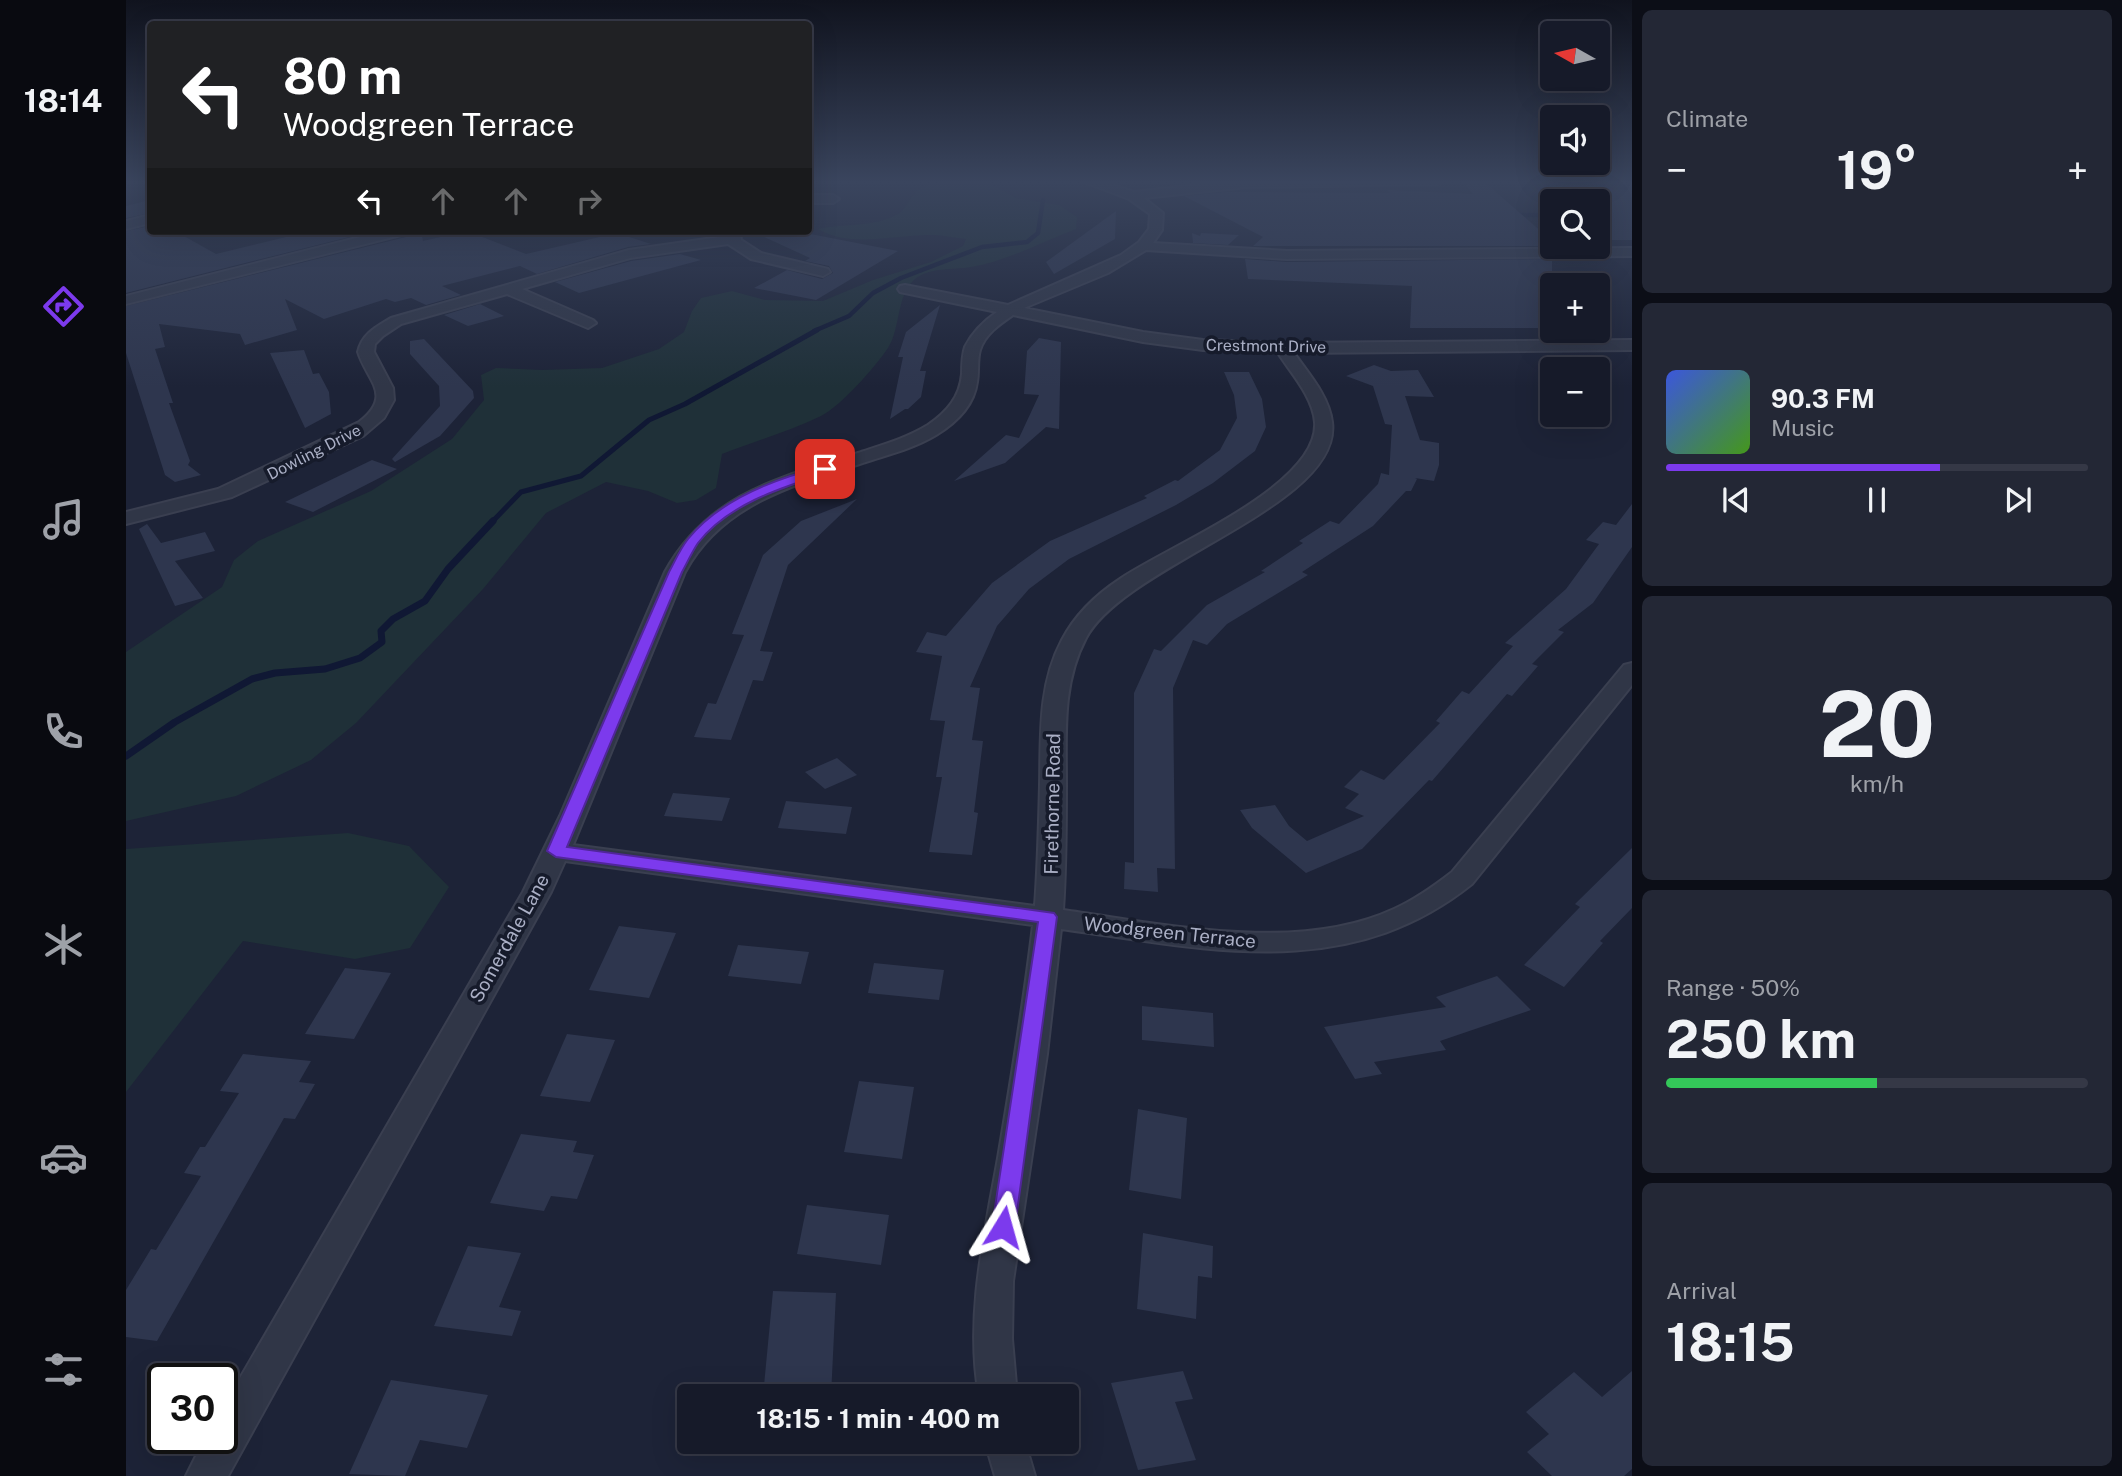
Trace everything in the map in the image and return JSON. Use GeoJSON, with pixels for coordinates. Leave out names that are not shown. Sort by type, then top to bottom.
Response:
{"type":"FeatureCollection","features":[{"type":"Feature","properties":{"kind":"street"},"geometry":{"type":"LineString","coordinates":[[126,300],[329,249]]}},
{"type":"Feature","properties":{"kind":"street","name":"Dowling Drive"},"geometry":{"type":"LineString","coordinates":[[126,518],[225,493],[357,432],[372,421],[381,410],[385,398],[383,388],[366,354],[366,345],[372,337],[403,318],[654,249]]}},
{"type":"Feature","properties":{"kind":"street"},"geometry":{"type":"LineString","coordinates":[[743,249],[756,256],[823,272]]}},
{"type":"Feature","properties":{"kind":"street","name":"Somerdale Lane"},"geometry":{"type":"LineString","coordinates":[[206,1476],[537,892],[676,572],[692,542],[720,516],[762,492],[901,444],[936,427],[952,414],[967,394],[971,355],[978,338],[1011,309],[1112,266],[1139,249]]}},
{"type":"Feature","properties":{"kind":"street"},"geometry":{"type":"LineString","coordinates":[[1189,249],[1287,255],[1632,252]]}},
{"type":"Feature","properties":{"kind":"street"},"geometry":{"type":"LineString","coordinates":[[506,288],[588,323]]}},
{"type":"Feature","properties":{"kind":"street","name":"Crestmont Drive"},"geometry":{"type":"LineString","coordinates":[[905,289],[1168,341],[1226,347],[1632,345]]}},
{"type":"Feature","properties":{"kind":"street","name":"Firethorne Road"},"geometry":{"type":"LineString","coordinates":[[996,1384],[992,1362],[995,1281],[1048,917],[1054,710],[1063,661],[1076,636],[1094,612],[1126,583],[1281,492],[1315,460],[1323,435],[1320,410],[1283,348]]}},
{"type":"Feature","properties":{"kind":"street","name":"Woodgreen Terrace"},"geometry":{"type":"LineString","coordinates":[[556,851],[1198,938],[1273,943],[1332,937],[1364,931],[1402,918],[1435,899],[1462,878],[1632,670]]}},
{"type":"Feature","properties":{"kind":"street"},"geometry":{"type":"LineString","coordinates":[[1009,1454],[1015,1476]]}},
{"type":"Feature","properties":{"kind":"shaded area"},"geometry":{"type":"Polygon","coordinates":[[[957,249],[1029,249],[998,260],[971,267],[935,271],[915,279],[905,294],[888,348],[848,395],[821,416],[722,454],[716,488],[696,500],[677,503],[648,491],[606,482],[546,513],[483,589],[356,723],[311,760],[236,796],[126,821],[126,652],[222,587],[234,560],[258,541],[371,491],[452,439],[484,400],[481,375],[496,368],[602,368],[659,349],[684,332],[692,311],[701,298],[732,291],[765,300],[823,301],[873,280],[931,262],[957,249]]]}},
{"type":"Feature","properties":{"kind":"shaded area"},"geometry":{"type":"Polygon","coordinates":[[[348,833],[409,846],[449,887],[410,948],[355,959],[243,941],[126,1092],[126,849],[348,833]]]}},
{"type":"Feature","properties":{"kind":"building"},"geometry":{"type":"Polygon","coordinates":[[[126,249],[207,249],[216,254],[237,249],[302,249],[126,293],[126,249]]]}},
{"type":"Feature","properties":{"kind":"building"},"geometry":{"type":"Polygon","coordinates":[[[358,249],[513,249],[526,254],[548,249],[622,249],[537,274],[520,266],[442,286],[461,295],[426,305],[411,298],[395,302],[386,299],[324,319],[285,299],[297,330],[245,345],[240,334],[159,324],[165,347],[155,349],[173,403],[169,403],[190,461],[188,465],[201,475],[175,482],[165,475],[126,353],[126,306],[358,249]]]}},
{"type":"Feature","properties":{"kind":"building"},"geometry":{"type":"Polygon","coordinates":[[[790,249],[898,251],[816,300],[754,288],[787,270],[822,279],[833,273],[829,266],[805,261],[810,258],[790,249]]]}},
{"type":"Feature","properties":{"kind":"building"},"geometry":{"type":"Polygon","coordinates":[[[1064,249],[1098,249],[1054,274],[1046,262],[1064,249]]]}},
{"type":"Feature","properties":{"kind":"building"},"geometry":{"type":"Polygon","coordinates":[[[680,254],[701,260],[579,293],[555,282],[631,261],[680,254]]]}},
{"type":"Feature","properties":{"kind":"building"},"geometry":{"type":"Polygon","coordinates":[[[1245,259],[1287,262],[1552,259],[1552,273],[1540,273],[1540,328],[1410,328],[1412,286],[1248,279],[1245,259]]]}},
{"type":"Feature","properties":{"kind":"building"},"geometry":{"type":"Polygon","coordinates":[[[480,304],[504,316],[468,326],[444,315],[480,304]]]}},
{"type":"Feature","properties":{"kind":"building"},"geometry":{"type":"Polygon","coordinates":[[[940,305],[920,371],[926,371],[921,397],[908,409],[890,419],[903,357],[898,357],[906,332],[940,305]]]}},
{"type":"Feature","properties":{"kind":"building"},"geometry":{"type":"Polygon","coordinates":[[[1039,338],[1061,342],[1059,429],[1046,427],[1005,463],[954,481],[1006,435],[1019,438],[1039,395],[1024,394],[1027,351],[1039,338]]]}},
{"type":"Feature","properties":{"kind":"building"},"geometry":{"type":"Polygon","coordinates":[[[424,339],[473,391],[474,398],[440,436],[395,462],[392,459],[440,406],[439,386],[410,354],[410,341],[424,339]]]}},
{"type":"Feature","properties":{"kind":"building"},"geometry":{"type":"Polygon","coordinates":[[[304,350],[313,374],[319,373],[329,392],[331,414],[305,428],[270,353],[304,350]]]}},
{"type":"Feature","properties":{"kind":"building"},"geometry":{"type":"Polygon","coordinates":[[[1374,365],[1391,371],[1418,370],[1434,397],[1405,396],[1420,440],[1439,443],[1439,465],[1434,481],[1415,478],[1417,479],[1411,491],[1406,491],[1373,526],[1302,572],[1308,575],[1227,624],[1207,645],[1193,640],[1173,688],[1175,869],[1157,868],[1158,892],[1124,889],[1125,862],[1134,863],[1134,693],[1154,649],[1161,651],[1207,605],[1265,572],[1261,571],[1303,543],[1299,541],[1330,521],[1339,524],[1378,484],[1381,473],[1389,475],[1392,425],[1385,424],[1373,386],[1346,376],[1374,365]]]}},
{"type":"Feature","properties":{"kind":"building"},"geometry":{"type":"Polygon","coordinates":[[[1224,372],[1249,372],[1262,399],[1266,427],[1255,451],[1213,483],[1176,505],[1069,559],[1029,589],[997,626],[970,687],[980,688],[972,740],[983,741],[974,812],[978,813],[972,855],[929,852],[942,777],[936,777],[945,721],[930,720],[942,656],[916,652],[927,632],[946,636],[992,583],[1050,541],[1147,498],[1144,496],[1175,480],[1178,481],[1220,450],[1237,418],[1234,395],[1224,372]]]}},
{"type":"Feature","properties":{"kind":"building"},"geometry":{"type":"Polygon","coordinates":[[[372,460],[397,469],[313,512],[285,502],[372,460]]]}},
{"type":"Feature","properties":{"kind":"building"},"geometry":{"type":"Polygon","coordinates":[[[857,499],[788,565],[760,651],[773,652],[763,681],[753,680],[731,740],[694,737],[708,703],[716,704],[744,635],[732,634],[763,555],[801,521],[857,499]]]}},
{"type":"Feature","properties":{"kind":"building"},"geometry":{"type":"Polygon","coordinates":[[[1632,504],[1632,547],[1593,603],[1558,630],[1564,632],[1532,664],[1538,666],[1512,696],[1507,694],[1432,781],[1429,780],[1362,849],[1306,873],[1252,828],[1240,810],[1275,805],[1289,826],[1307,841],[1364,816],[1345,808],[1359,794],[1344,787],[1361,770],[1384,780],[1440,723],[1436,721],[1462,691],[1469,694],[1513,646],[1505,643],[1566,589],[1599,544],[1586,540],[1603,522],[1616,525],[1632,504]]]}},
{"type":"Feature","properties":{"kind":"building"},"geometry":{"type":"Polygon","coordinates":[[[147,524],[161,543],[205,532],[215,551],[175,561],[203,598],[175,606],[139,529],[147,524]]]}},
{"type":"Feature","properties":{"kind":"building"},"geometry":{"type":"Polygon","coordinates":[[[837,758],[857,775],[825,789],[805,772],[837,758]]]}},
{"type":"Feature","properties":{"kind":"building"},"geometry":{"type":"Polygon","coordinates":[[[673,793],[730,798],[722,821],[664,816],[673,793]]]}},
{"type":"Feature","properties":{"kind":"building"},"geometry":{"type":"Polygon","coordinates":[[[786,801],[852,807],[846,834],[778,828],[786,801]]]}},
{"type":"Feature","properties":{"kind":"building"},"geometry":{"type":"Polygon","coordinates":[[[1632,848],[1632,908],[1600,941],[1603,943],[1564,987],[1524,965],[1580,907],[1575,904],[1632,848]]]}},
{"type":"Feature","properties":{"kind":"building"},"geometry":{"type":"Polygon","coordinates":[[[619,926],[676,933],[649,998],[589,990],[619,926]]]}},
{"type":"Feature","properties":{"kind":"building"},"geometry":{"type":"Polygon","coordinates":[[[738,945],[809,952],[801,984],[728,976],[738,945]]]}},
{"type":"Feature","properties":{"kind":"building"},"geometry":{"type":"Polygon","coordinates":[[[874,963],[944,970],[939,1000],[868,993],[874,963]]]}},
{"type":"Feature","properties":{"kind":"building"},"geometry":{"type":"Polygon","coordinates":[[[345,968],[391,973],[354,1039],[305,1034],[345,968]]]}},
{"type":"Feature","properties":{"kind":"building"},"geometry":{"type":"Polygon","coordinates":[[[1497,976],[1531,1010],[1440,1041],[1446,1050],[1374,1062],[1382,1074],[1355,1079],[1324,1027],[1446,1007],[1436,997],[1497,976]]]}},
{"type":"Feature","properties":{"kind":"building"},"geometry":{"type":"Polygon","coordinates":[[[1142,1006],[1213,1013],[1214,1047],[1142,1040],[1142,1006]]]}},
{"type":"Feature","properties":{"kind":"building"},"geometry":{"type":"Polygon","coordinates":[[[567,1034],[615,1040],[590,1102],[540,1096],[567,1034]]]}},
{"type":"Feature","properties":{"kind":"building"},"geometry":{"type":"Polygon","coordinates":[[[243,1054],[311,1061],[299,1082],[315,1084],[295,1119],[284,1118],[157,1341],[126,1337],[126,1290],[151,1249],[156,1250],[201,1176],[184,1173],[200,1147],[205,1147],[239,1093],[220,1091],[243,1054]]]}},
{"type":"Feature","properties":{"kind":"building"},"geometry":{"type":"Polygon","coordinates":[[[859,1081],[914,1087],[902,1159],[844,1152],[859,1081]]]}},
{"type":"Feature","properties":{"kind":"building"},"geometry":{"type":"Polygon","coordinates":[[[1138,1109],[1187,1118],[1181,1199],[1129,1190],[1138,1109]]]}},
{"type":"Feature","properties":{"kind":"building"},"geometry":{"type":"Polygon","coordinates":[[[521,1134],[577,1141],[573,1152],[594,1155],[577,1199],[551,1196],[544,1211],[490,1203],[521,1134]]]}},
{"type":"Feature","properties":{"kind":"building"},"geometry":{"type":"Polygon","coordinates":[[[807,1205],[889,1215],[881,1265],[797,1254],[807,1205]]]}},
{"type":"Feature","properties":{"kind":"building"},"geometry":{"type":"Polygon","coordinates":[[[1143,1233],[1213,1246],[1212,1278],[1198,1276],[1196,1319],[1137,1309],[1143,1233]]]}},
{"type":"Feature","properties":{"kind":"building"},"geometry":{"type":"Polygon","coordinates":[[[468,1246],[521,1253],[499,1307],[521,1311],[512,1336],[434,1326],[468,1246]]]}},
{"type":"Feature","properties":{"kind":"building"},"geometry":{"type":"Polygon","coordinates":[[[773,1291],[836,1293],[832,1384],[764,1384],[773,1291]]]}},
{"type":"Feature","properties":{"kind":"building"},"geometry":{"type":"Polygon","coordinates":[[[1183,1371],[1193,1399],[1175,1402],[1196,1460],[1138,1470],[1111,1383],[1183,1371]]]}},
{"type":"Feature","properties":{"kind":"building"},"geometry":{"type":"Polygon","coordinates":[[[1632,1371],[1632,1469],[1624,1476],[1552,1476],[1527,1452],[1549,1434],[1526,1412],[1574,1372],[1602,1397],[1632,1371]]]}},
{"type":"Feature","properties":{"kind":"building"},"geometry":{"type":"Polygon","coordinates":[[[391,1380],[488,1395],[467,1448],[420,1440],[405,1476],[349,1474],[391,1380]]]}},
{"type":"Feature","properties":{"kind":"waterway"},"geometry":{"type":"LineString","coordinates":[[814,331],[849,316],[873,293],[901,278],[977,249]]}},
{"type":"Feature","properties":{"kind":"waterway"},"geometry":{"type":"LineString","coordinates":[[491,523],[521,492],[581,476],[649,420],[685,404],[817,330]]}},
{"type":"Feature","properties":{"kind":"waterway"},"geometry":{"type":"LineString","coordinates":[[126,756],[175,722],[252,679],[275,673],[325,669],[360,658],[382,642],[381,631],[393,619],[425,601],[448,569],[493,521]]}},
{"type":"Feature","properties":{"kind":"route"},"geometry":{"type":"LineString","coordinates":[[825,469],[774,486],[732,508],[709,524],[692,542],[676,572],[556,851],[1048,917],[1003,1227]]}}]}
